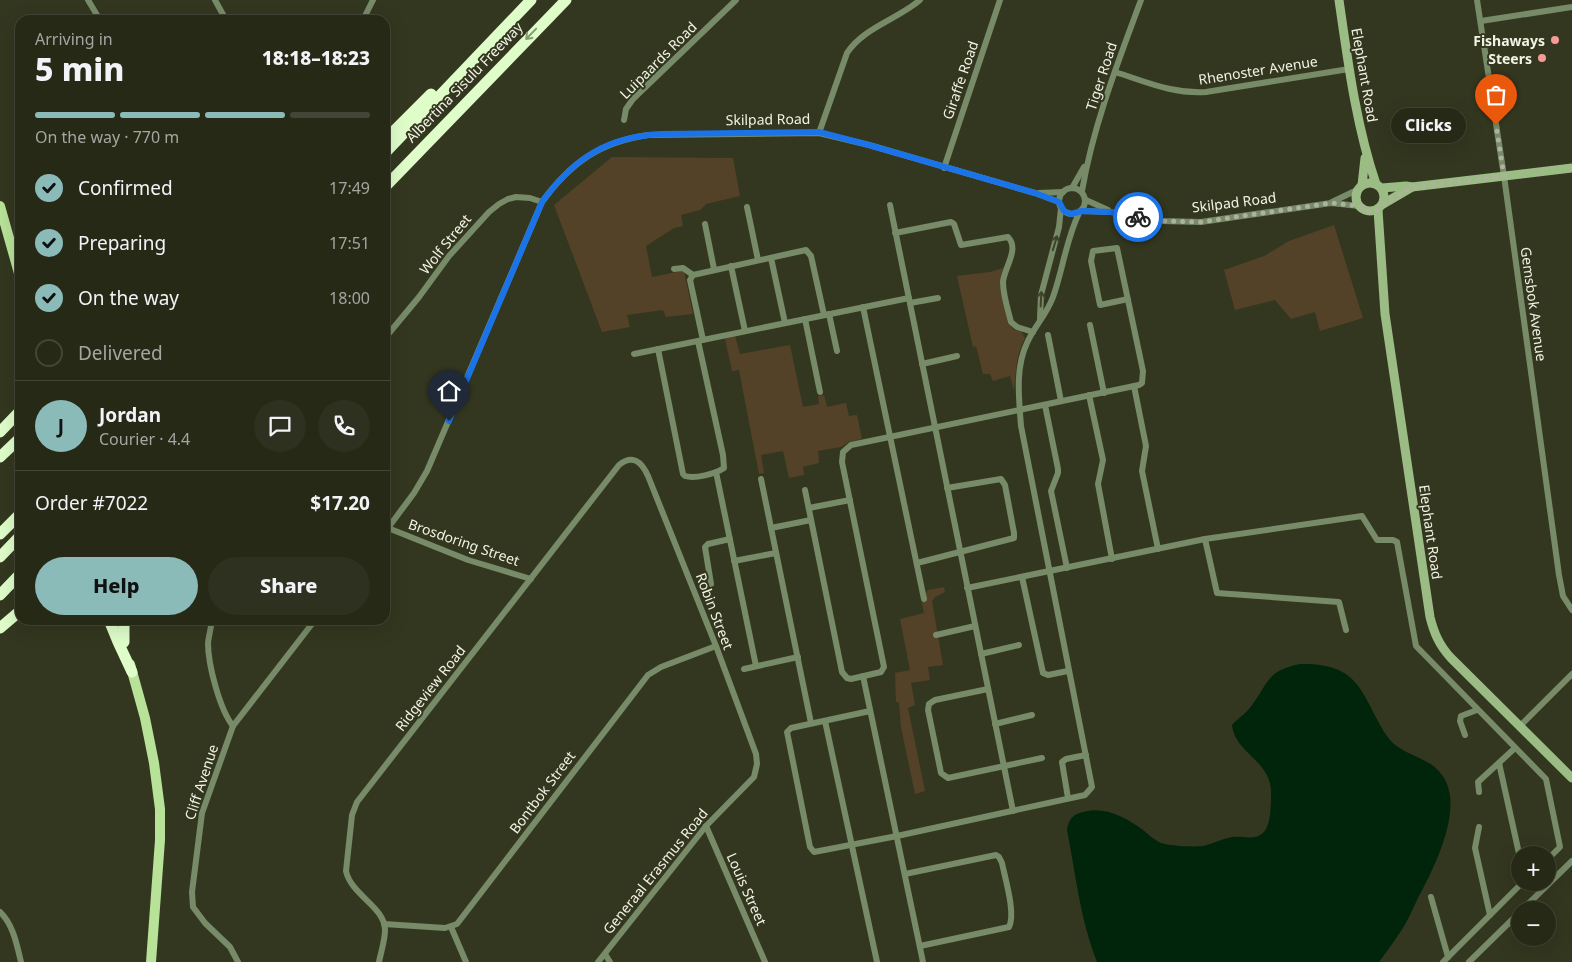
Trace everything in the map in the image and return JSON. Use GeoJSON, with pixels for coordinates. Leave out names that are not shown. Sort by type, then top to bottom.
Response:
{"type":"FeatureCollection","features":[{"type":"Feature","properties":{"kind":"highway"},"geometry":{"type":"LineString","coordinates":[[390,134],[526,0]]}},
{"type":"Feature","properties":{"kind":"highway","name":"Albertina Sisulu Freeway"},"geometry":{"type":"LineString","coordinates":[[390,148],[531,0]]}},
{"type":"Feature","properties":{"kind":"highway","name":"Albertina Sisulu Freeway"},"geometry":{"type":"LineString","coordinates":[[390,181],[566,0]]}},
{"type":"Feature","properties":{"kind":"highway"},"geometry":{"type":"LineString","coordinates":[[390,190],[418,158],[425,145]]}},
{"type":"Feature","properties":{"kind":"highway"},"geometry":{"type":"LineString","coordinates":[[0,433],[15,417]]}},
{"type":"Feature","properties":{"kind":"highway"},"geometry":{"type":"LineString","coordinates":[[0,433],[15,421]]}},
{"type":"Feature","properties":{"kind":"highway"},"geometry":{"type":"LineString","coordinates":[[0,457],[15,443]]}},
{"type":"Feature","properties":{"kind":"highway"},"geometry":{"type":"LineString","coordinates":[[0,534],[15,519]]}},
{"type":"Feature","properties":{"kind":"highway"},"geometry":{"type":"LineString","coordinates":[[0,557],[15,541]]}},
{"type":"Feature","properties":{"kind":"highway"},"geometry":{"type":"LineString","coordinates":[[0,588],[15,572]]}},
{"type":"Feature","properties":{"kind":"highway"},"geometry":{"type":"LineString","coordinates":[[0,595],[15,579]]}},
{"type":"Feature","properties":{"kind":"highway"},"geometry":{"type":"LineString","coordinates":[[0,628],[15,615]]}},
{"type":"Feature","properties":{"kind":"highway"},"geometry":{"type":"LineString","coordinates":[[111,625],[132,672]]}},
{"type":"Feature","properties":{"kind":"highway"},"geometry":{"type":"LineString","coordinates":[[124,625],[124,642]]}},
{"type":"Feature","properties":{"kind":"main road"},"geometry":{"type":"LineString","coordinates":[[0,206],[15,259]]}},
{"type":"Feature","properties":{"kind":"main road"},"geometry":{"type":"LineString","coordinates":[[119,625],[145,718],[154,763],[160,809],[154,936],[150,962]]}},
{"type":"Feature","properties":{"kind":"street"},"geometry":{"type":"LineString","coordinates":[[88,0],[97,15]]}},
{"type":"Feature","properties":{"kind":"street"},"geometry":{"type":"LineString","coordinates":[[215,0],[223,15]]}},
{"type":"Feature","properties":{"kind":"street"},"geometry":{"type":"LineString","coordinates":[[366,15],[373,0]]}},
{"type":"Feature","properties":{"kind":"street","name":"Luipaards Road"},"geometry":{"type":"LineString","coordinates":[[624,120],[626,109],[633,98],[736,0]]}},
{"type":"Feature","properties":{"kind":"street"},"geometry":{"type":"LineString","coordinates":[[819,132],[851,46],[864,35],[906,12],[920,0]]}},
{"type":"Feature","properties":{"kind":"street","name":"Giraffe Road"},"geometry":{"type":"LineString","coordinates":[[944,168],[1000,0]]}},
{"type":"Feature","properties":{"kind":"street","name":"Tiger Road"},"geometry":{"type":"LineString","coordinates":[[1082,191],[1087,161],[1140,0]]}},
{"type":"Feature","properties":{"kind":"street","name":"Elephant Road"},"geometry":{"type":"LineString","coordinates":[[1339,0],[1349,69],[1366,154],[1379,186]]}},
{"type":"Feature","properties":{"kind":"street","name":"Gemsbok Avenue"},"geometry":{"type":"LineString","coordinates":[[1477,0],[1504,176],[1559,575],[1563,596],[1572,610]]}},
{"type":"Feature","properties":{"kind":"street"},"geometry":{"type":"LineString","coordinates":[[1481,21],[1572,7]]}},
{"type":"Feature","properties":{"kind":"street","name":"Rhenoster Avenue"},"geometry":{"type":"LineString","coordinates":[[1115,72],[1172,91],[1188,93],[1206,92],[1349,69]]}},
{"type":"Feature","properties":{"kind":"street","name":"Skilpad Road"},"geometry":{"type":"LineString","coordinates":[[542,202],[562,176],[575,164],[613,142],[648,134],[819,132],[1035,193],[1060,205]]}},
{"type":"Feature","properties":{"kind":"street","name":"Elephant Road"},"geometry":{"type":"LineString","coordinates":[[1359,188],[1366,154]]}},
{"type":"Feature","properties":{"kind":"street","name":"Tiger Road"},"geometry":{"type":"LineString","coordinates":[[1072,188],[1087,161]]}},
{"type":"Feature","properties":{"kind":"street"},"geometry":{"type":"LineString","coordinates":[[1412,187],[1380,207],[1363,209],[1356,199],[1359,188],[1371,182],[1379,186],[1412,187],[1572,168]]}},
{"type":"Feature","properties":{"kind":"street"},"geometry":{"type":"LineString","coordinates":[[1379,186],[1385,196],[1380,207]]}},
{"type":"Feature","properties":{"kind":"street"},"geometry":{"type":"LineString","coordinates":[[870,711],[791,728],[787,732],[810,847],[814,852],[1085,795],[1092,787],[1021,426],[1020,410],[1020,383],[1026,343],[1046,312],[1054,296],[1071,232],[1080,212],[1084,208],[1086,200],[1082,191],[1072,188],[1063,192],[1060,205],[1059,227],[1040,295],[1040,320]]}},
{"type":"Feature","properties":{"kind":"street","name":"Skilpad Road"},"geometry":{"type":"LineString","coordinates":[[1331,203],[1359,188]]}},
{"type":"Feature","properties":{"kind":"street","name":"Skilpad Road"},"geometry":{"type":"LineString","coordinates":[[1035,193],[1063,192]]}},
{"type":"Feature","properties":{"kind":"street","name":"Wolf Street"},"geometry":{"type":"LineString","coordinates":[[390,332],[449,256],[489,212],[499,204],[516,197],[530,198],[542,202]]}},
{"type":"Feature","properties":{"kind":"street","name":"Skilpad Road"},"geometry":{"type":"LineString","coordinates":[[1086,200],[1111,212]]}},
{"type":"Feature","properties":{"kind":"street"},"geometry":{"type":"LineString","coordinates":[[390,526],[427,471],[542,202]]}},
{"type":"Feature","properties":{"kind":"street","name":"Skilpad Road"},"geometry":{"type":"LineString","coordinates":[[1080,212],[1111,212],[1162,221],[1201,222],[1331,203],[1363,209]]}},
{"type":"Feature","properties":{"kind":"street"},"geometry":{"type":"LineString","coordinates":[[890,205],[1013,811]]}},
{"type":"Feature","properties":{"kind":"street"},"geometry":{"type":"LineString","coordinates":[[1060,205],[1071,214],[1080,212]]}},
{"type":"Feature","properties":{"kind":"street"},"geometry":{"type":"LineString","coordinates":[[747,207],[758,260]]}},
{"type":"Feature","properties":{"kind":"street","name":"Elephant Road"},"geometry":{"type":"LineString","coordinates":[[1380,207],[1379,236],[1385,314],[1430,617],[1436,639],[1451,658],[1572,778]]}},
{"type":"Feature","properties":{"kind":"street","name":"Elephant Road"},"geometry":{"type":"LineString","coordinates":[[1363,209],[1379,236]]}},
{"type":"Feature","properties":{"kind":"street"},"geometry":{"type":"LineString","coordinates":[[895,233],[951,222],[954,224],[961,245],[1008,237],[1013,247],[1003,282],[1011,322],[1017,327],[1033,332]]}},
{"type":"Feature","properties":{"kind":"street"},"geometry":{"type":"LineString","coordinates":[[704,224],[714,269]]}},
{"type":"Feature","properties":{"kind":"street"},"geometry":{"type":"LineString","coordinates":[[805,490],[842,672],[847,678],[881,672],[884,667],[842,462],[843,452],[850,445],[1104,393],[1142,383],[1143,371],[1128,299],[1117,248],[1093,252],[1091,261],[1100,305],[1128,299]]}},
{"type":"Feature","properties":{"kind":"street"},"geometry":{"type":"LineString","coordinates":[[658,349],[683,474],[692,478],[724,468],[690,280],[693,275],[714,269],[808,251],[812,256],[837,351]]}},
{"type":"Feature","properties":{"kind":"street"},"geometry":{"type":"LineString","coordinates":[[770,258],[785,323]]}},
{"type":"Feature","properties":{"kind":"street"},"geometry":{"type":"LineString","coordinates":[[731,266],[745,331]]}},
{"type":"Feature","properties":{"kind":"street"},"geometry":{"type":"LineString","coordinates":[[674,269],[683,268],[693,275]]}},
{"type":"Feature","properties":{"kind":"street"},"geometry":{"type":"LineString","coordinates":[[634,354],[863,307],[938,298]]}},
{"type":"Feature","properties":{"kind":"street"},"geometry":{"type":"LineString","coordinates":[[863,307],[924,598]]}},
{"type":"Feature","properties":{"kind":"street"},"geometry":{"type":"LineString","coordinates":[[805,319],[820,392]]}},
{"type":"Feature","properties":{"kind":"street"},"geometry":{"type":"LineString","coordinates":[[1090,325],[1104,393]]}},
{"type":"Feature","properties":{"kind":"street"},"geometry":{"type":"LineString","coordinates":[[1048,335],[1061,401]]}},
{"type":"Feature","properties":{"kind":"street"},"geometry":{"type":"LineString","coordinates":[[922,364],[957,356]]}},
{"type":"Feature","properties":{"kind":"street"},"geometry":{"type":"LineString","coordinates":[[1134,386],[1146,446],[1142,471],[1158,549]]}},
{"type":"Feature","properties":{"kind":"street"},"geometry":{"type":"LineString","coordinates":[[1089,396],[1103,460],[1098,484],[1112,559]]}},
{"type":"Feature","properties":{"kind":"street"},"geometry":{"type":"LineString","coordinates":[[1045,405],[1058,469],[1051,491],[1067,568]]}},
{"type":"Feature","properties":{"kind":"street","name":"Ridgeview Road"},"geometry":{"type":"LineString","coordinates":[[384,924],[378,914],[348,879],[346,864],[348,844],[352,816],[357,802],[619,465],[628,460],[636,460]]}},
{"type":"Feature","properties":{"kind":"street","name":"Robin Street"},"geometry":{"type":"LineString","coordinates":[[636,460],[644,466],[716,646],[756,754],[757,764],[754,777]]}},
{"type":"Feature","properties":{"kind":"street"},"geometry":{"type":"LineString","coordinates":[[716,472],[756,666]]}},
{"type":"Feature","properties":{"kind":"street"},"geometry":{"type":"LineString","coordinates":[[761,479],[811,724]]}},
{"type":"Feature","properties":{"kind":"street"},"geometry":{"type":"LineString","coordinates":[[917,563],[1014,538],[1005,485],[1001,479],[947,488]]}},
{"type":"Feature","properties":{"kind":"street"},"geometry":{"type":"LineString","coordinates":[[809,508],[850,500]]}},
{"type":"Feature","properties":{"kind":"street"},"geometry":{"type":"LineString","coordinates":[[968,588],[1205,539],[1362,516],[1377,540],[1393,540],[1397,542],[1416,646],[1546,779],[1560,847],[1556,851]]}},
{"type":"Feature","properties":{"kind":"street"},"geometry":{"type":"LineString","coordinates":[[771,528],[811,520]]}},
{"type":"Feature","properties":{"kind":"street","name":"Brosdoring Street"},"geometry":{"type":"LineString","coordinates":[[390,531],[468,560],[531,579]]}},
{"type":"Feature","properties":{"kind":"street"},"geometry":{"type":"LineString","coordinates":[[711,584],[704,546],[730,539]]}},
{"type":"Feature","properties":{"kind":"street"},"geometry":{"type":"LineString","coordinates":[[1205,539],[1217,594],[1339,602],[1346,630]]}},
{"type":"Feature","properties":{"kind":"street"},"geometry":{"type":"LineString","coordinates":[[734,561],[776,553]]}},
{"type":"Feature","properties":{"kind":"street"},"geometry":{"type":"LineString","coordinates":[[1022,577],[1042,673],[1048,675],[1068,671]]}},
{"type":"Feature","properties":{"kind":"street"},"geometry":{"type":"LineString","coordinates":[[211,625],[208,645],[210,657],[223,712],[233,726]]}},
{"type":"Feature","properties":{"kind":"street","name":"Cliff Avenue"},"geometry":{"type":"LineString","coordinates":[[238,962],[230,947],[199,917],[193,907],[202,812],[233,726],[311,625]]}},
{"type":"Feature","properties":{"kind":"street"},"geometry":{"type":"LineString","coordinates":[[936,635],[975,626]]}},
{"type":"Feature","properties":{"kind":"street"},"geometry":{"type":"LineString","coordinates":[[981,654],[1019,645]]}},
{"type":"Feature","properties":{"kind":"street","name":"Bontbok Street"},"geometry":{"type":"LineString","coordinates":[[451,927],[460,920],[648,675],[661,667],[716,646]]}},
{"type":"Feature","properties":{"kind":"street"},"geometry":{"type":"LineString","coordinates":[[744,669],[798,658]]}},
{"type":"Feature","properties":{"kind":"street"},"geometry":{"type":"LineString","coordinates":[[1520,726],[1572,674]]}},
{"type":"Feature","properties":{"kind":"street"},"geometry":{"type":"LineString","coordinates":[[863,676],[923,962]]}},
{"type":"Feature","properties":{"kind":"street"},"geometry":{"type":"LineString","coordinates":[[988,689],[935,700],[929,704],[928,710],[943,776],[948,778],[1042,758]]}},
{"type":"Feature","properties":{"kind":"street"},"geometry":{"type":"LineString","coordinates":[[1465,735],[1460,721],[1461,716],[1477,710]]}},
{"type":"Feature","properties":{"kind":"street"},"geometry":{"type":"LineString","coordinates":[[995,724],[1032,716]]}},
{"type":"Feature","properties":{"kind":"street"},"geometry":{"type":"LineString","coordinates":[[826,720],[877,962]]}},
{"type":"Feature","properties":{"kind":"street"},"geometry":{"type":"LineString","coordinates":[[1479,792],[1478,782],[1515,748]]}},
{"type":"Feature","properties":{"kind":"street"},"geometry":{"type":"LineString","coordinates":[[1068,798],[1062,762],[1066,759],[1086,755]]}},
{"type":"Feature","properties":{"kind":"street"},"geometry":{"type":"LineString","coordinates":[[1499,763],[1517,846]]}},
{"type":"Feature","properties":{"kind":"street","name":"Generaal Erasmus Road"},"geometry":{"type":"LineString","coordinates":[[598,962],[706,826],[754,777]]}},
{"type":"Feature","properties":{"kind":"street","name":"Louis Street"},"geometry":{"type":"LineString","coordinates":[[706,826],[765,962]]}},
{"type":"Feature","properties":{"kind":"street"},"geometry":{"type":"LineString","coordinates":[[1479,827],[1476,848],[1490,915]]}},
{"type":"Feature","properties":{"kind":"street"},"geometry":{"type":"LineString","coordinates":[[905,874],[996,855],[1002,863],[1012,920],[1009,927],[920,946]]}},
{"type":"Feature","properties":{"kind":"street"},"geometry":{"type":"LineString","coordinates":[[1531,901],[1572,861]]}},
{"type":"Feature","properties":{"kind":"street"},"geometry":{"type":"LineString","coordinates":[[1445,959],[1515,891]]}},
{"type":"Feature","properties":{"kind":"street"},"geometry":{"type":"LineString","coordinates":[[1431,897],[1445,959]]}},
{"type":"Feature","properties":{"kind":"street"},"geometry":{"type":"LineString","coordinates":[[0,912],[5,917],[15,940],[21,962]]}},
{"type":"Feature","properties":{"kind":"street"},"geometry":{"type":"LineString","coordinates":[[1469,962],[1511,921]]}},
{"type":"Feature","properties":{"kind":"street"},"geometry":{"type":"LineString","coordinates":[[379,962],[385,931],[384,924],[451,927],[466,962]]}},
{"type":"Feature","properties":{"kind":"street"},"geometry":{"type":"LineString","coordinates":[[605,954],[610,962]]}},
{"type":"Feature","properties":{"kind":"shaded area"},"geometry":{"type":"Polygon","coordinates":[[[612,157],[733,158],[740,196],[706,204],[700,210],[681,215],[683,226],[674,228],[646,246],[652,277],[684,271],[693,314],[666,317],[663,310],[627,315],[630,327],[602,332],[554,205],[612,157]]]}},
{"type":"Feature","properties":{"kind":"shaded area"},"geometry":{"type":"Polygon","coordinates":[[[1334,225],[1363,318],[1320,331],[1315,312],[1291,319],[1275,300],[1235,310],[1224,270],[1264,256],[1289,241],[1334,225]]]}},
{"type":"Feature","properties":{"kind":"shaded area"},"geometry":{"type":"Polygon","coordinates":[[[1003,268],[1000,282],[1008,323],[1014,330],[1021,331],[1025,338],[1018,357],[1014,391],[1010,376],[993,381],[990,374],[983,374],[976,346],[973,347],[957,276],[990,272],[1003,268]]]}},
{"type":"Feature","properties":{"kind":"shaded area"},"geometry":{"type":"Polygon","coordinates":[[[735,336],[740,354],[790,345],[803,407],[819,404],[818,396],[824,395],[827,407],[846,403],[849,416],[857,415],[862,439],[849,442],[841,447],[818,451],[819,463],[803,467],[804,475],[789,478],[783,451],[761,455],[764,473],[759,474],[739,370],[732,371],[725,339],[735,336]]]}},
{"type":"Feature","properties":{"kind":"shaded area"},"geometry":{"type":"Polygon","coordinates":[[[944,587],[945,592],[935,597],[932,601],[943,665],[928,667],[930,680],[911,683],[915,705],[908,708],[925,791],[915,794],[901,727],[899,702],[896,702],[895,673],[910,670],[900,619],[924,613],[921,599],[928,590],[944,587]]]}},
{"type":"Feature","properties":{"kind":"shaded area"},"geometry":{"type":"Polygon","coordinates":[[[1300,664],[1320,665],[1336,669],[1348,675],[1364,694],[1378,721],[1393,743],[1436,768],[1442,775],[1448,788],[1450,804],[1449,821],[1445,838],[1431,872],[1398,935],[1379,962],[1097,962],[1086,929],[1079,897],[1067,830],[1070,820],[1076,814],[1099,810],[1129,821],[1161,843],[1182,846],[1203,846],[1232,837],[1261,835],[1266,828],[1271,809],[1270,783],[1260,766],[1240,743],[1232,725],[1249,709],[1274,675],[1280,670],[1300,664]]]}},
{"type":"Feature","properties":{"kind":"way so far"},"geometry":{"type":"LineString","coordinates":[[1138,217],[1162,221],[1201,222],[1331,203],[1359,206],[1371,212],[1378,210],[1383,204],[1412,187],[1504,176],[1496,125]]}},
{"type":"Feature","properties":{"kind":"place","name":"Fishaways"},"geometry":{"type":"Point","coordinates":[1555,40]}},
{"type":"Feature","properties":{"kind":"place","name":"Steers"},"geometry":{"type":"Point","coordinates":[1542,58]}},
{"type":"Feature","properties":{"kind":"place","name":"Clicks"},"geometry":{"type":"Point","coordinates":[1496,125]}},
{"type":"Feature","properties":{"kind":"route"},"geometry":{"type":"LineString","coordinates":[[449,421],[542,202],[562,176],[575,164],[601,148],[622,139],[648,134],[819,132],[1035,193],[1059,202],[1061,208],[1067,213],[1075,214],[1082,211],[1111,212],[1138,217]]}}]}
